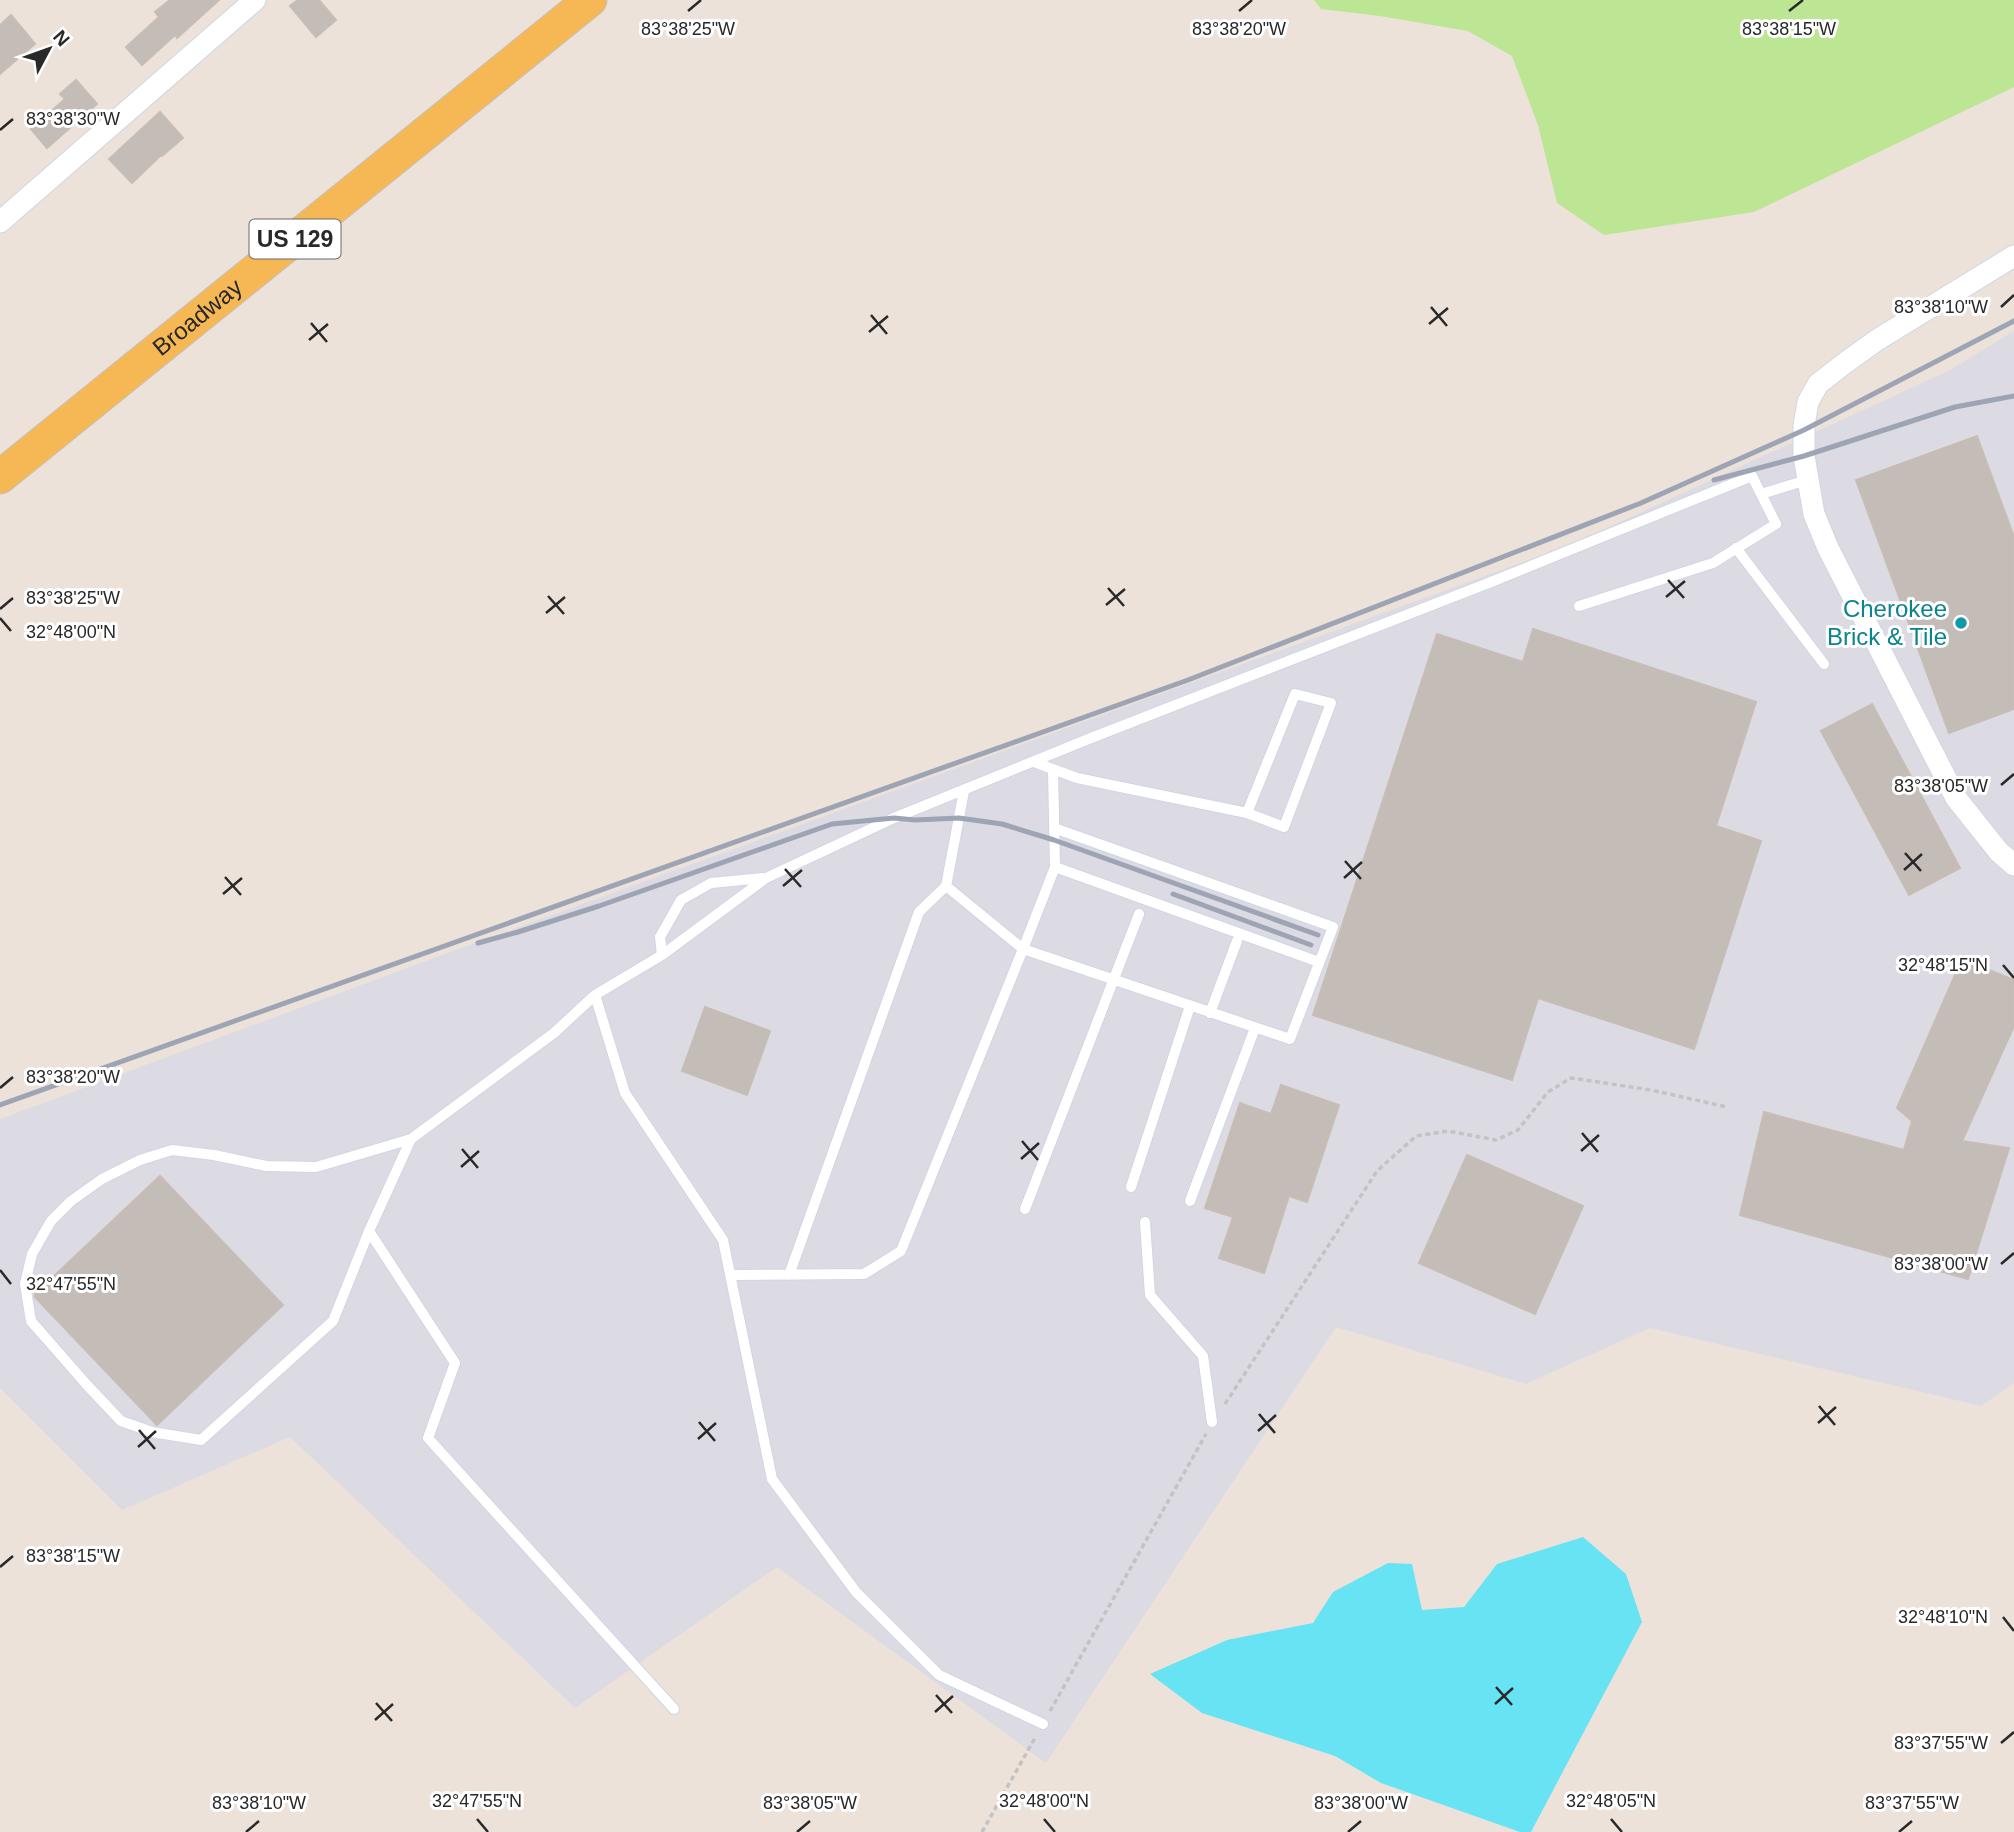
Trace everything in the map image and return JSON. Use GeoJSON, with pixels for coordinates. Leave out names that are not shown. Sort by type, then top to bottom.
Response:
{"type":"FeatureCollection","features":[{"type":"Feature","properties":{"kind":"main road","name":"Broadway"},"geometry":{"type":"LineString","coordinates":[[5,465],[590,0]]}},
{"type":"Feature","properties":{"kind":"street"},"geometry":{"type":"LineString","coordinates":[[0,222],[255,0]]}},
{"type":"Feature","properties":{"kind":"street"},"geometry":{"type":"LineString","coordinates":[[2014,256],[1844,363],[1818,384],[1808,402],[1804,425],[1807,480],[1814,514],[1828,548],[1956,798],[1999,852],[2014,865]]}},
{"type":"Feature","properties":{"kind":"lane"},"geometry":{"type":"LineString","coordinates":[[411,1139],[369,1231],[333,1321],[201,1440],[152,1432],[121,1421],[31,1321],[25,1284],[32,1254],[51,1221],[71,1201],[102,1179],[140,1160],[172,1150],[214,1155],[266,1166],[316,1167],[411,1139],[554,1033],[595,995],[662,955],[766,878],[894,818],[1752,476],[1776,524],[1713,563],[1579,606]]}},
{"type":"Feature","properties":{"kind":"lane"},"geometry":{"type":"LineString","coordinates":[[1761,494],[1807,480]]}},
{"type":"Feature","properties":{"kind":"lane"},"geometry":{"type":"LineString","coordinates":[[1736,548],[1824,664]]}},
{"type":"Feature","properties":{"kind":"lane"},"geometry":{"type":"LineString","coordinates":[[1034,762],[1077,778],[1247,813],[1284,827],[1331,703],[1295,694],[1247,813]]}},
{"type":"Feature","properties":{"kind":"lane"},"geometry":{"type":"LineString","coordinates":[[730,1275],[864,1274],[901,1251],[1055,867],[1054,769]]}},
{"type":"Feature","properties":{"kind":"lane"},"geometry":{"type":"LineString","coordinates":[[789,1275],[919,912],[946,886],[964,791]]}},
{"type":"Feature","properties":{"kind":"lane"},"geometry":{"type":"LineString","coordinates":[[946,886],[1023,949],[1290,1039],[1333,927],[1054,828]]}},
{"type":"Feature","properties":{"kind":"lane"},"geometry":{"type":"LineString","coordinates":[[1055,867],[1319,962]]}},
{"type":"Feature","properties":{"kind":"lane"},"geometry":{"type":"LineString","coordinates":[[662,955],[660,937],[681,900],[711,883],[766,878]]}},
{"type":"Feature","properties":{"kind":"lane"},"geometry":{"type":"LineString","coordinates":[[1025,1209],[1139,914]]}},
{"type":"Feature","properties":{"kind":"lane"},"geometry":{"type":"LineString","coordinates":[[1210,1013],[1237,941]]}},
{"type":"Feature","properties":{"kind":"lane"},"geometry":{"type":"LineString","coordinates":[[595,995],[625,1093],[723,1240],[772,1479],[856,1592],[939,1675],[1043,1724]]}},
{"type":"Feature","properties":{"kind":"lane"},"geometry":{"type":"LineString","coordinates":[[1131,1187],[1190,1006]]}},
{"type":"Feature","properties":{"kind":"lane"},"geometry":{"type":"LineString","coordinates":[[1191,1201],[1255,1028]]}},
{"type":"Feature","properties":{"kind":"lane"},"geometry":{"type":"LineString","coordinates":[[1145,1222],[1150,1295],[1203,1356],[1212,1422]]}},
{"type":"Feature","properties":{"kind":"lane"},"geometry":{"type":"LineString","coordinates":[[369,1231],[454,1363],[428,1438],[674,1709]]}},
{"type":"Feature","properties":{"kind":"path"},"geometry":{"type":"LineString","coordinates":[[982,1832],[1212,1422],[1377,1171],[1416,1136],[1448,1131],[1496,1140],[1518,1130],[1548,1091],[1571,1078],[1651,1090],[1727,1107]]}},
{"type":"Feature","properties":{"kind":"shaded area","name":"Cherokee Brick & Tile"},"geometry":{"type":"Polygon","coordinates":[[[2014,331],[2014,1383],[1981,1406],[1650,1328],[1526,1384],[1336,1327],[1046,1763],[777,1567],[575,1708],[290,1437],[122,1510],[0,1388],[0,1119],[442,955],[1570,545],[1950,370],[2014,331]]]}},
{"type":"Feature","properties":{"kind":"green space"},"geometry":{"type":"Polygon","coordinates":[[[1314,0],[2014,0],[2014,87],[1754,212],[1604,235],[1557,203],[1538,125],[1512,56],[1468,31],[1321,9],[1314,0]]]}},
{"type":"Feature","properties":{"kind":"water"},"geometry":{"type":"Polygon","coordinates":[[[1583,1537],[1626,1574],[1642,1622],[1531,1832],[1520,1832],[1381,1783],[1335,1756],[1202,1713],[1150,1674],[1227,1640],[1313,1623],[1333,1592],[1388,1563],[1412,1564],[1422,1610],[1464,1607],[1497,1564],[1583,1537]]]}},
{"type":"Feature","properties":{"kind":"building"},"geometry":{"type":"Polygon","coordinates":[[[170,0],[219,0],[142,65],[126,47],[159,17],[155,12],[170,0]]]}},
{"type":"Feature","properties":{"kind":"building"},"geometry":{"type":"Polygon","coordinates":[[[298,0],[319,0],[336,20],[316,37],[290,6],[298,0]]]}},
{"type":"Feature","properties":{"kind":"building"},"geometry":{"type":"Polygon","coordinates":[[[11,15],[35,44],[0,74],[0,25],[11,15]]]}},
{"type":"Feature","properties":{"kind":"building"},"geometry":{"type":"Polygon","coordinates":[[[76,80],[97,104],[47,148],[31,129],[65,99],[60,94],[76,80]]]}},
{"type":"Feature","properties":{"kind":"building"},"geometry":{"type":"Polygon","coordinates":[[[160,112],[183,138],[132,183],[109,159],[160,112]]]}},
{"type":"Feature","properties":{"kind":"building","name":"Cherokee Brick & Tile"},"geometry":{"type":"Polygon","coordinates":[[[1977,436],[2014,537],[2014,709],[1949,733],[1856,480],[1977,436]]]}},
{"type":"Feature","properties":{"kind":"building"},"geometry":{"type":"Polygon","coordinates":[[[1533,629],[1756,702],[1716,826],[1761,841],[1694,1049],[1538,998],[1512,1080],[1313,1015],[1437,634],[1523,662],[1533,629]]]}},
{"type":"Feature","properties":{"kind":"building"},"geometry":{"type":"Polygon","coordinates":[[[1872,704],[1960,868],[1909,895],[1821,731],[1872,704]]]}},
{"type":"Feature","properties":{"kind":"building"},"geometry":{"type":"Polygon","coordinates":[[[1962,959],[2014,980],[2014,1026],[1962,1141],[2009,1148],[1968,1279],[1740,1215],[1764,1112],[1904,1150],[1912,1121],[1897,1108],[1962,959]]]}},
{"type":"Feature","properties":{"kind":"building"},"geometry":{"type":"Polygon","coordinates":[[[705,1007],[770,1031],[747,1095],[682,1071],[705,1007]]]}},
{"type":"Feature","properties":{"kind":"building"},"geometry":{"type":"Polygon","coordinates":[[[1281,1085],[1339,1105],[1307,1202],[1289,1196],[1264,1273],[1219,1258],[1233,1217],[1205,1208],[1240,1103],[1271,1114],[1281,1085]]]}},
{"type":"Feature","properties":{"kind":"building"},"geometry":{"type":"Polygon","coordinates":[[[1467,1155],[1583,1206],[1535,1314],[1419,1263],[1467,1155]]]}},
{"type":"Feature","properties":{"kind":"building"},"geometry":{"type":"Polygon","coordinates":[[[160,1176],[283,1305],[157,1425],[35,1294],[160,1176]]]}},
{"type":"Feature","properties":{"kind":"railway"},"geometry":{"type":"LineString","coordinates":[[0,1105],[1188,680],[1641,503],[1804,430],[2014,321]]}},
{"type":"Feature","properties":{"kind":"railway"},"geometry":{"type":"LineString","coordinates":[[1714,480],[1804,456],[1955,407],[2014,396]]}},
{"type":"Feature","properties":{"kind":"railway"},"geometry":{"type":"LineString","coordinates":[[478,943],[599,906],[832,824],[894,818],[959,818],[1002,824],[1054,840],[1318,935]]}},
{"type":"Feature","properties":{"kind":"railway"},"geometry":{"type":"LineString","coordinates":[[1173,894],[1311,945]]}},
{"type":"Feature","properties":{"kind":"place","name":"Cherokee Brick & Tile"},"geometry":{"type":"Point","coordinates":[1961,623]}}]}
